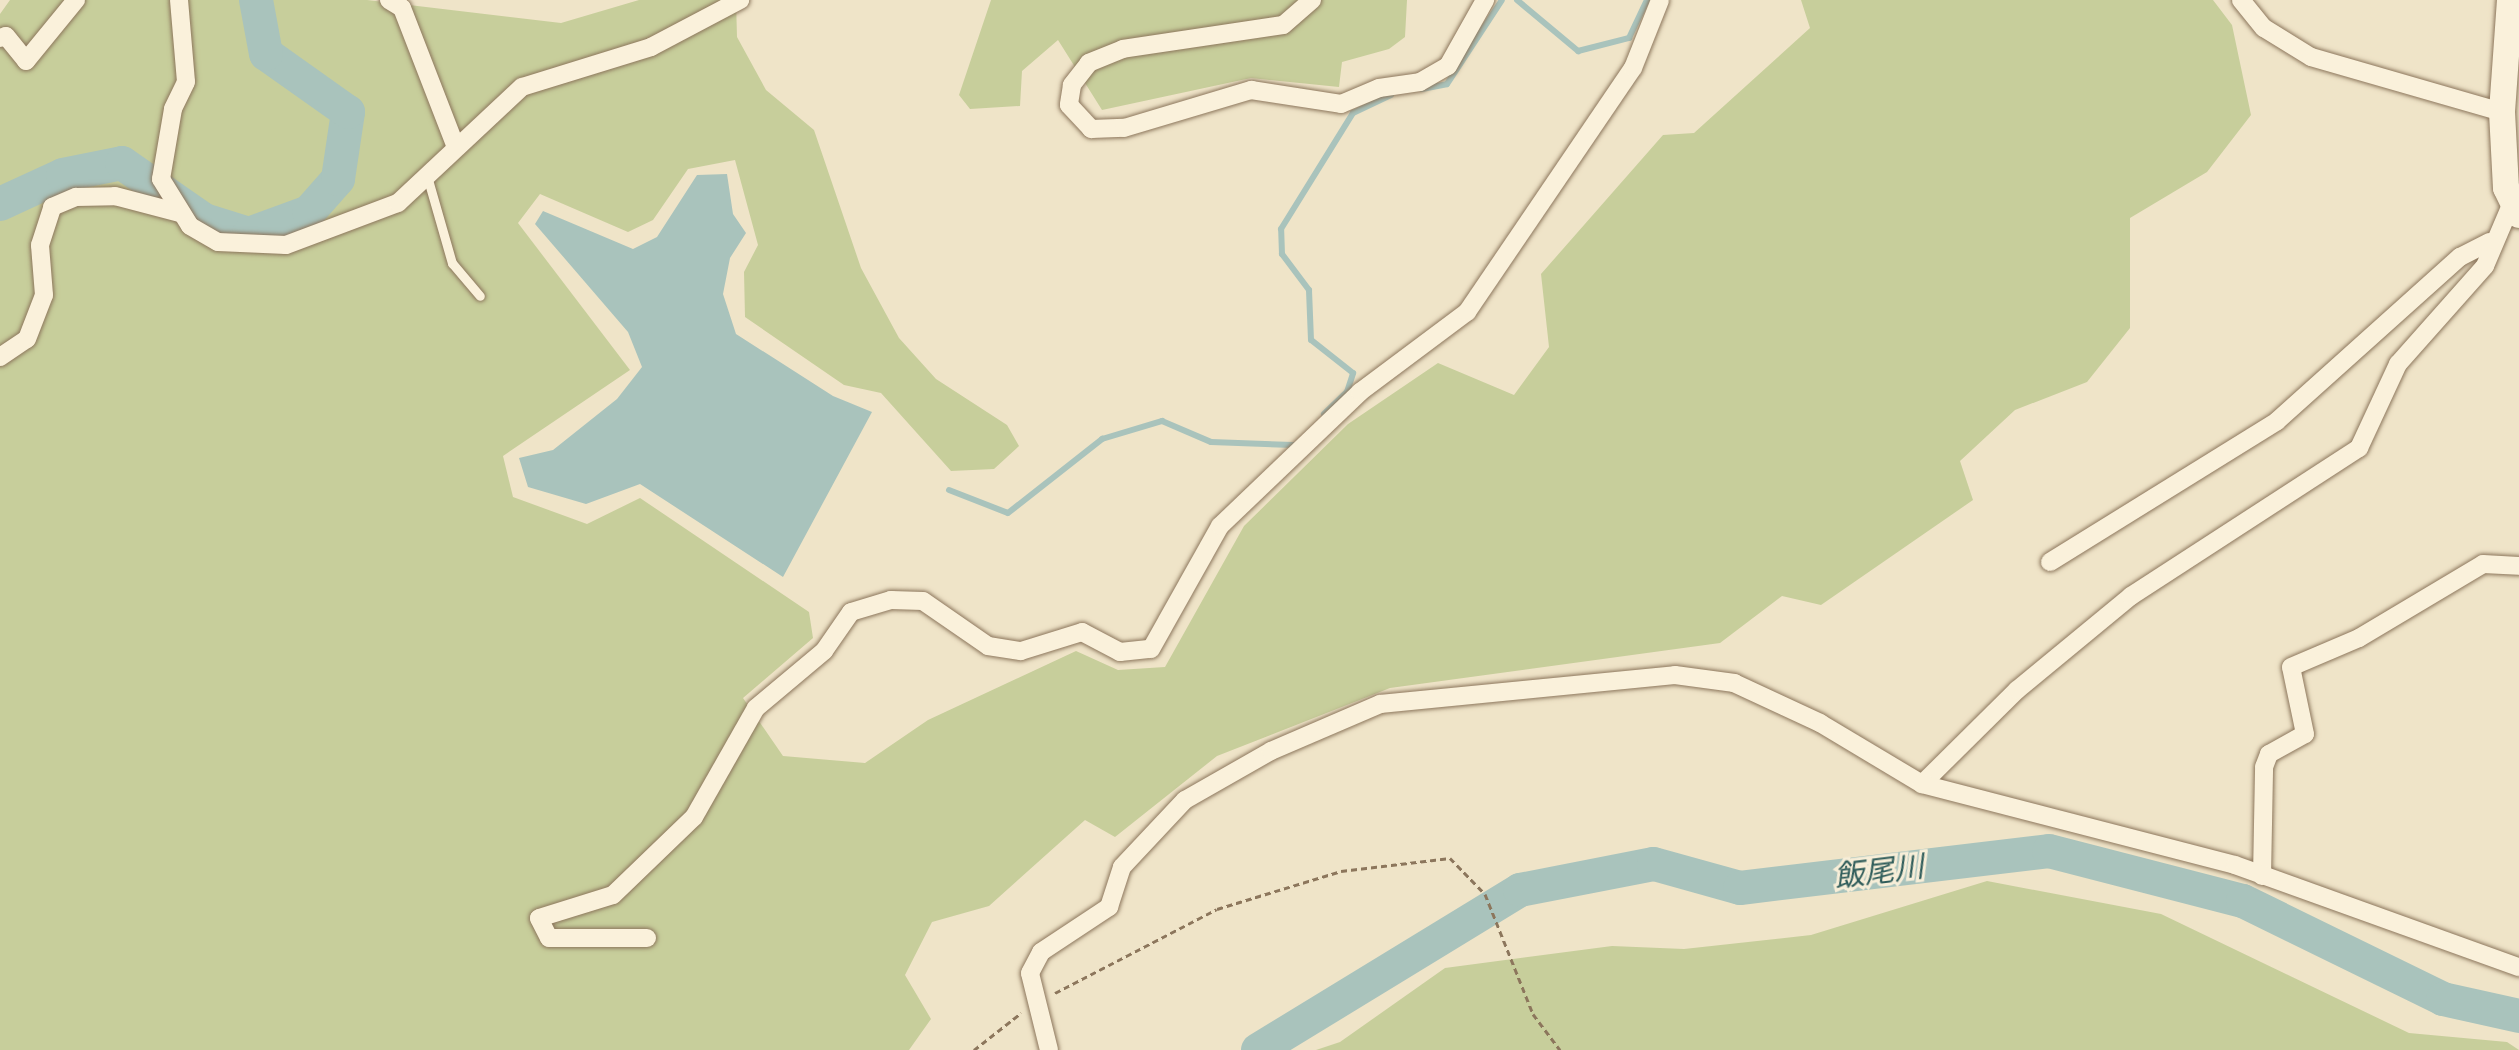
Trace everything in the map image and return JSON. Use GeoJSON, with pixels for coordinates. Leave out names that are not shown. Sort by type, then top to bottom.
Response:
{"type":"FeatureCollection","features":[{"type":"Feature","properties":{"kind":"main road"},"geometry":{"type":"LineString","coordinates":[[2510,0],[2502,112],[2515,210]]}},
{"type":"Feature","properties":{"kind":"street"},"geometry":{"type":"LineString","coordinates":[[0,38],[6,36],[26,61],[76,0]]}},
{"type":"Feature","properties":{"kind":"street"},"geometry":{"type":"LineString","coordinates":[[179,0],[186,82],[173,109],[161,179],[176,208],[218,242],[286,245],[354,224],[398,203],[522,87],[651,47],[740,0]]}},
{"type":"Feature","properties":{"kind":"street"},"geometry":{"type":"LineString","coordinates":[[389,0],[402,8],[456,147]]}},
{"type":"Feature","properties":{"kind":"street"},"geometry":{"type":"LineString","coordinates":[[1312,0],[1283,25],[1123,49],[1089,63],[1072,85],[1069,105],[1091,129],[1102,129],[1251,90],[1341,104],[1379,88],[1420,82],[1448,66],[1485,0]]}},
{"type":"Feature","properties":{"kind":"street"},"geometry":{"type":"LineString","coordinates":[[647,938],[549,938],[539,918],[613,895],[694,817],[756,708],[824,651],[851,612],[891,600],[923,601],[988,646],[1021,651],[1082,632],[1120,652],[1151,649],[1220,526],[1360,392],[1467,312],[1633,68],[1660,0]]}},
{"type":"Feature","properties":{"kind":"street"},"geometry":{"type":"LineString","coordinates":[[2241,0],[2264,28],[2311,57],[2502,112]]}},
{"type":"Feature","properties":{"kind":"street"},"geometry":{"type":"LineString","coordinates":[[0,357],[27,339],[44,295],[40,245],[52,207],[76,197],[115,196],[176,208]]}},
{"type":"Feature","properties":{"kind":"street"},"geometry":{"type":"LineString","coordinates":[[1922,784],[2017,690],[2131,596],[2359,448],[2398,364],[2473,284],[2489,242],[2515,210]]}},
{"type":"Feature","properties":{"kind":"street"},"geometry":{"type":"LineString","coordinates":[[2050,562],[2277,421],[2460,257],[2489,242]]}},
{"type":"Feature","properties":{"kind":"street"},"geometry":{"type":"LineString","coordinates":[[2262,876],[2264,767],[2269,754],[2305,734],[2291,667],[2359,638],[2483,564],[2519,566]]}},
{"type":"Feature","properties":{"kind":"street"},"geometry":{"type":"LineString","coordinates":[[1049,1050],[1030,973],[1041,952],[1109,907],[1122,867],[1185,800],[1271,751],[1380,704],[1675,675],[1734,683],[1820,723],[1922,784],[2262,876],[2519,967]]}},
{"type":"Feature","properties":{"kind":"lane"},"geometry":{"type":"LineString","coordinates":[[427,176],[452,263],[480,296]]}},
{"type":"Feature","properties":{"kind":"path"},"geometry":{"type":"LineString","coordinates":[[974,1050],[1037,1002],[1217,909],[1341,871],[1450,858],[1485,894],[1533,1014],[1560,1050]]}},
{"type":"Feature","properties":{"kind":"green space"},"geometry":{"type":"Polygon","coordinates":[[[10,0],[367,0],[561,23],[639,0],[736,0],[737,37],[766,90],[814,130],[861,268],[899,338],[936,379],[1007,425],[1019,446],[994,469],[951,471],[881,393],[844,385],[745,317],[744,272],[758,245],[735,160],[688,169],[653,220],[628,232],[540,194],[518,223],[630,370],[503,456],[513,497],[587,524],[640,498],[809,612],[813,638],[743,698],[783,756],[865,763],[928,720],[1076,651],[1118,670],[1165,667],[1244,526],[1348,424],[1438,363],[1514,395],[1549,347],[1541,274],[1663,135],[1694,133],[1810,28],[1801,0],[2213,0],[2232,25],[2251,115],[2207,172],[2130,218],[2130,328],[2087,382],[2015,410],[1960,461],[1973,500],[1821,605],[1782,596],[1720,643],[1390,688],[1217,756],[1115,837],[1085,820],[989,906],[932,922],[905,975],[931,1019],[909,1050],[0,1050],[0,14],[10,0]]]}},
{"type":"Feature","properties":{"kind":"green space"},"geometry":{"type":"Polygon","coordinates":[[[991,0],[1407,0],[1405,37],[1389,49],[1342,62],[1339,87],[1251,78],[1102,110],[1058,40],[1022,71],[1020,106],[970,109],[959,95],[991,0]]]}},
{"type":"Feature","properties":{"kind":"green space"},"geometry":{"type":"Polygon","coordinates":[[[1987,881],[2161,914],[2409,1033],[2507,1042],[2519,1050],[1316,1050],[1340,1042],[1445,968],[1612,946],[1684,949],[1811,935],[1987,881]]]}},
{"type":"Feature","properties":{"kind":"water"},"geometry":{"type":"Polygon","coordinates":[[[727,174],[733,214],[746,233],[730,258],[723,294],[736,334],[833,396],[872,412],[783,577],[640,484],[586,504],[528,487],[519,458],[553,450],[617,399],[642,367],[628,332],[535,224],[543,211],[633,249],[657,237],[697,175],[727,174]]]}},
{"type":"Feature","properties":{"kind":"waterway"},"geometry":{"type":"LineString","coordinates":[[0,204],[63,175],[122,163],[204,220],[249,234],[309,212],[338,179],[348,112],[266,54],[256,0]]}},
{"type":"Feature","properties":{"kind":"waterway"},"geometry":{"type":"LineString","coordinates":[[1422,89],[1447,84],[1502,0]]}},
{"type":"Feature","properties":{"kind":"waterway"},"geometry":{"type":"LineString","coordinates":[[1517,0],[1578,51],[1629,38],[1647,0]]}},
{"type":"Feature","properties":{"kind":"waterway"},"geometry":{"type":"LineString","coordinates":[[1324,414],[1347,392],[1353,373],[1311,340],[1309,290],[1282,254],[1281,229],[1353,113],[1391,95]]}},
{"type":"Feature","properties":{"kind":"waterway"},"geometry":{"type":"LineString","coordinates":[[949,490],[1008,513],[1102,439],[1162,421],[1211,442],[1293,445]]}},
{"type":"Feature","properties":{"kind":"waterway","name":"飯尾川"},"geometry":{"type":"LineString","coordinates":[[1258,1050],[1520,890],[1654,864],[1740,888],[2049,851],[2243,901],[2443,999],[2519,1016]]}}]}
